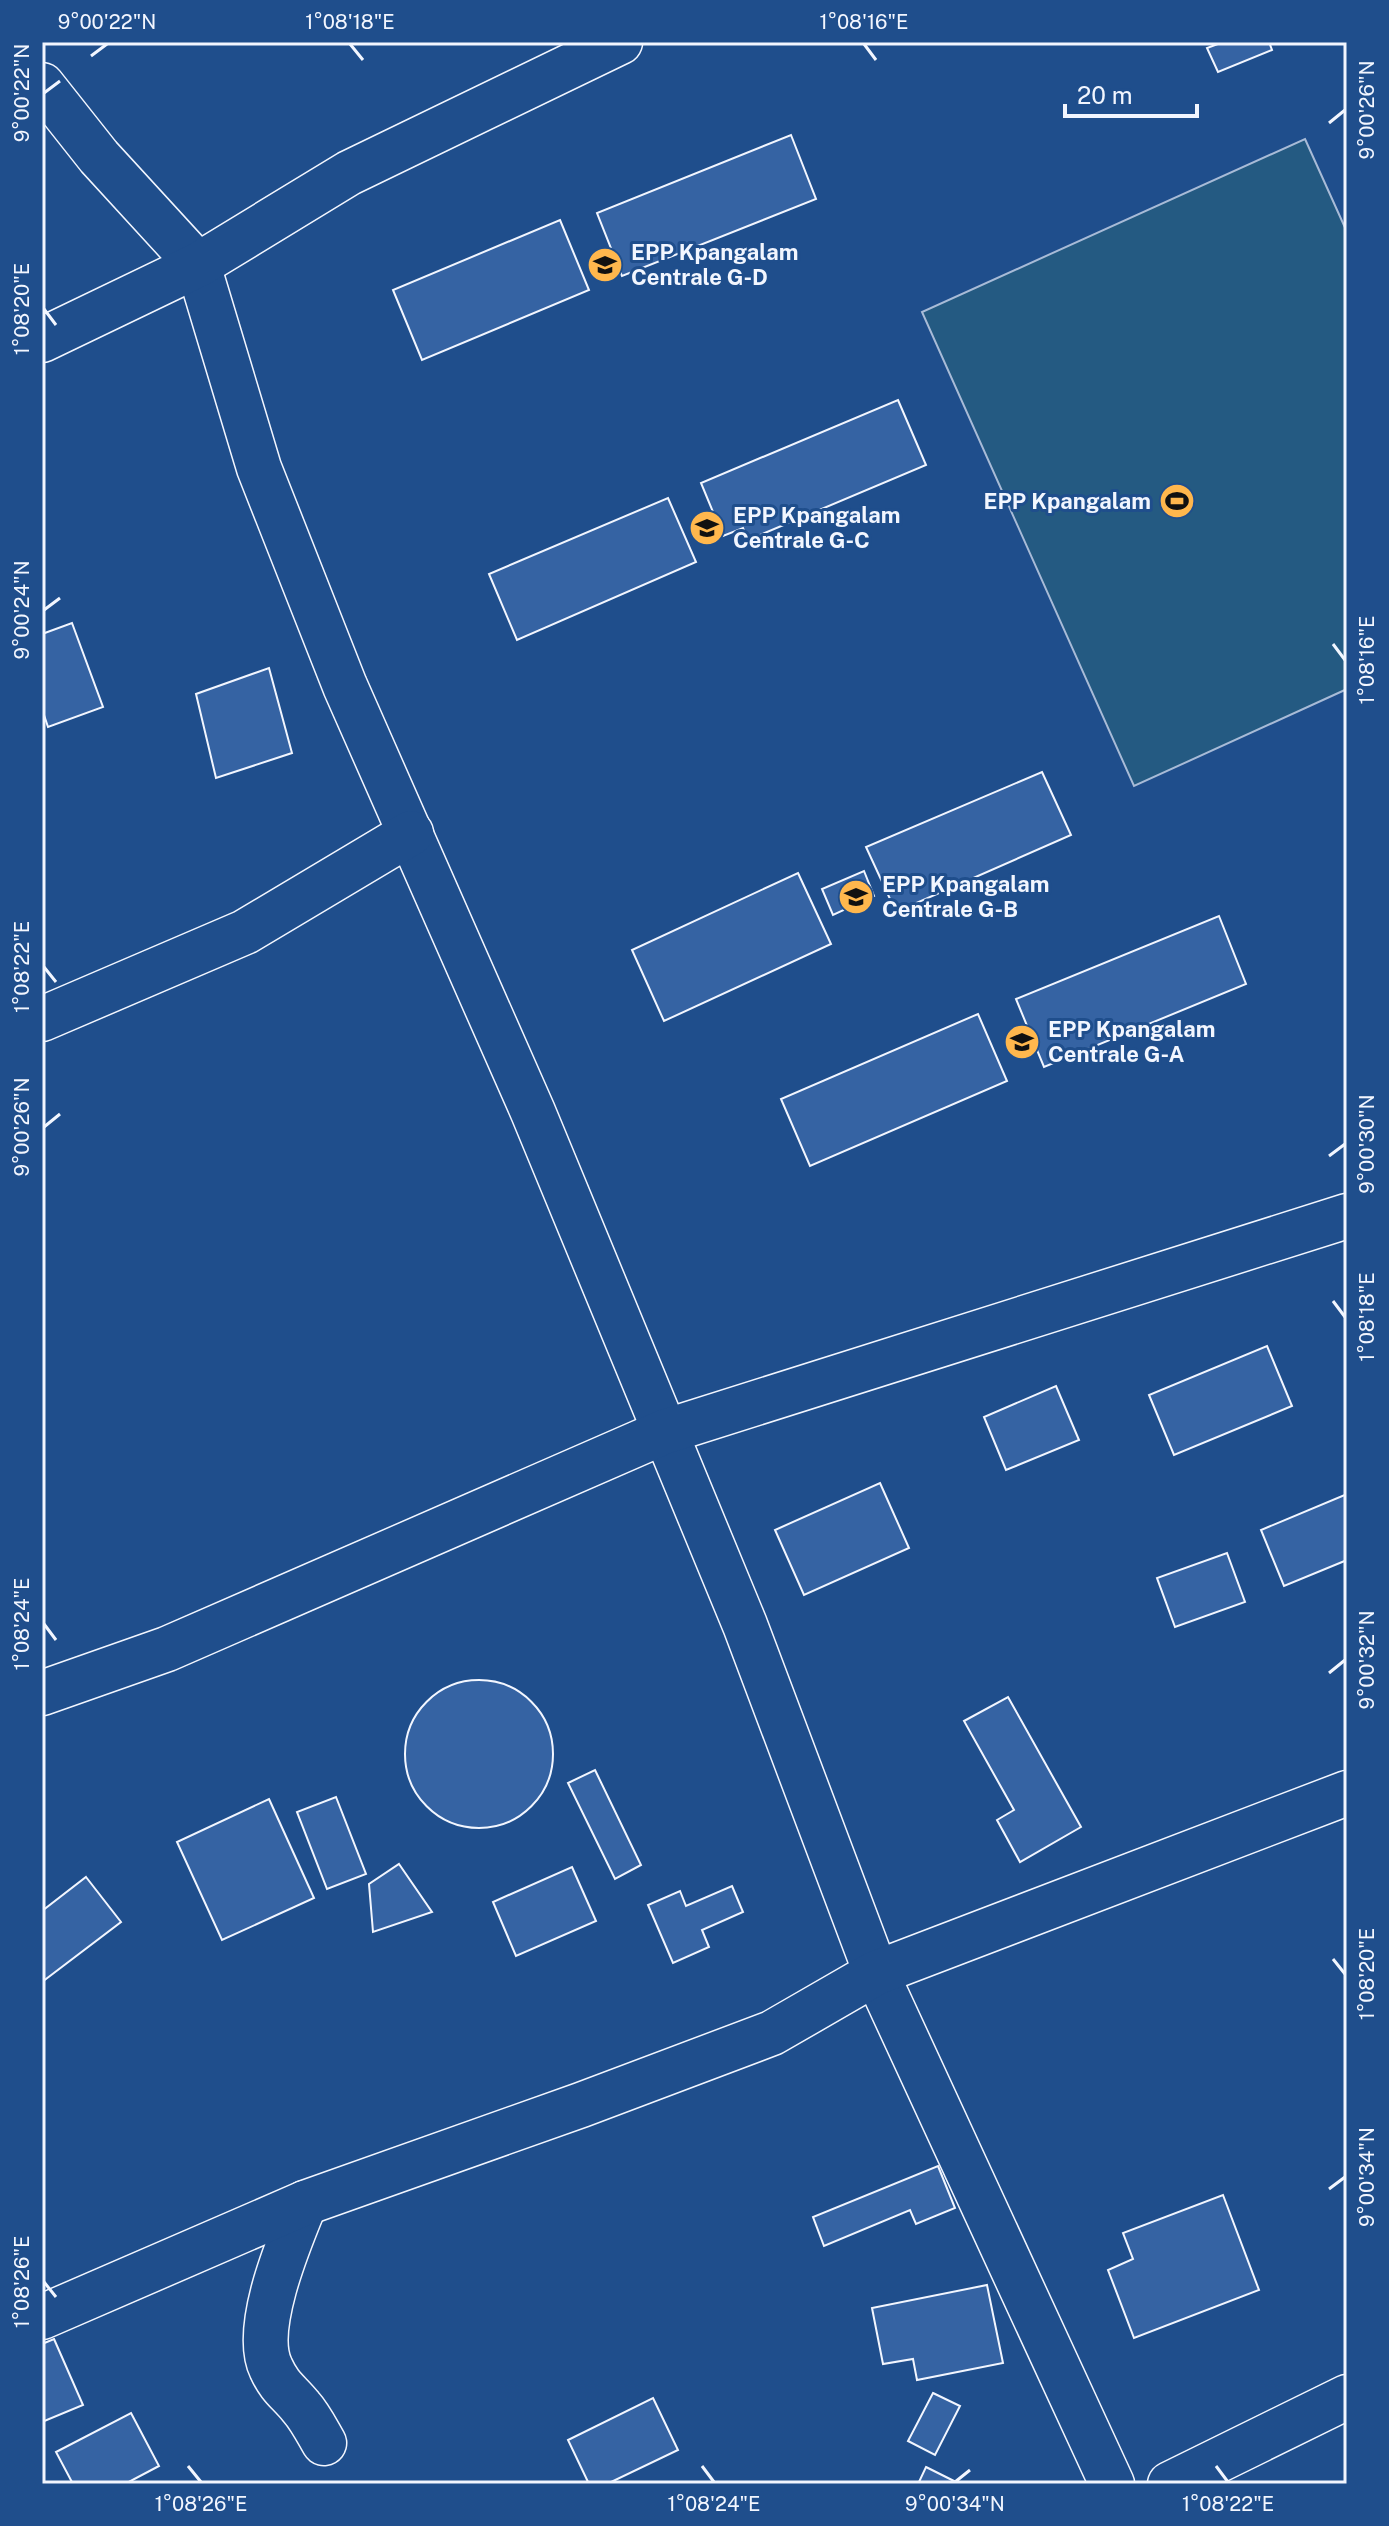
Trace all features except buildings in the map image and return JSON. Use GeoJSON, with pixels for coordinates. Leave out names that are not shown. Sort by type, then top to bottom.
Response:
{"type":"FeatureCollection","features":[{"type":"Feature","properties":{"kind":"street"},"geometry":{"type":"LineString","coordinates":[[42,340],[198,265],[349,173],[620,42]]}},
{"type":"Feature","properties":{"kind":"street"},"geometry":{"type":"LineString","coordinates":[[42,85],[99,157],[198,265],[259,468],[345,686],[533,1112],[745,1625],[876,1973],[1112,2484]]}},
{"type":"Feature","properties":{"kind":"street"},"geometry":{"type":"LineString","coordinates":[[42,1019],[245,932],[411,833]]}},
{"type":"Feature","properties":{"kind":"street"},"geometry":{"type":"LineString","coordinates":[[42,1693],[167,1649],[664,1432],[1347,1216]]}},
{"type":"Feature","properties":{"kind":"street"},"geometry":{"type":"LineString","coordinates":[[42,2317],[305,2203],[772,2033],[876,1973],[1347,1793]]}},
{"type":"Feature","properties":{"kind":"street"},"geometry":{"type":"LineString","coordinates":[[305,2203],[278,2275],[264,2333],[269,2365],[281,2388],[301,2406],[324,2443]]}},
{"type":"Feature","properties":{"kind":"street"},"geometry":{"type":"LineString","coordinates":[[1170,2484],[1347,2397]]}},
{"type":"Feature","properties":{"kind":"shaded area","name":"EPP Kpangalam"},"geometry":{"type":"Polygon","coordinates":[[[1305,139],[1347,232],[1347,689],[1134,786],[922,312],[1305,139]]]}},
{"type":"Feature","properties":{"kind":"place","name":"EPP Kpangalam Centrale G-D"},"geometry":{"type":"Point","coordinates":[605,265]}},
{"type":"Feature","properties":{"kind":"place","name":"EPP Kpangalam"},"geometry":{"type":"Point","coordinates":[1177,501]}},
{"type":"Feature","properties":{"kind":"place","name":"EPP Kpangalam Centrale G-C"},"geometry":{"type":"Point","coordinates":[707,528]}},
{"type":"Feature","properties":{"kind":"place","name":"EPP Kpangalam Centrale G-B"},"geometry":{"type":"Point","coordinates":[856,897]}},
{"type":"Feature","properties":{"kind":"place","name":"EPP Kpangalam Centrale G-A"},"geometry":{"type":"Point","coordinates":[1022,1042]}}]}
